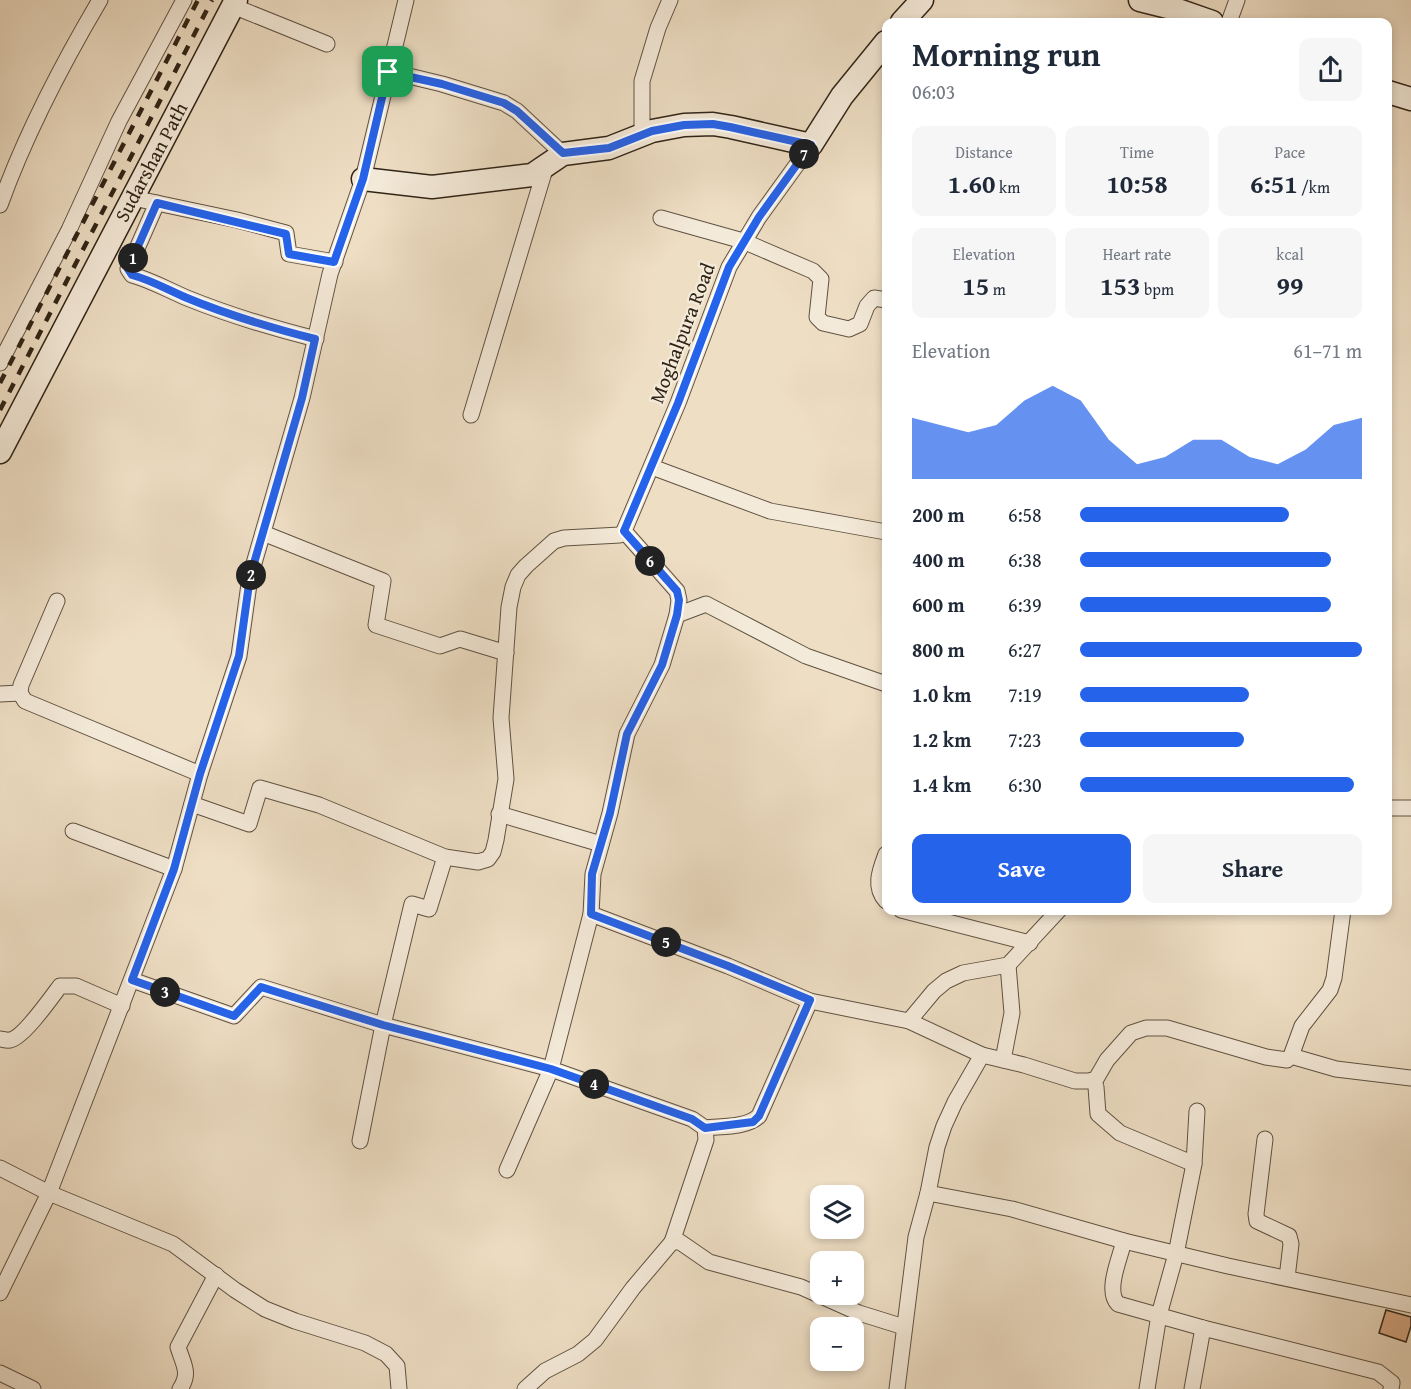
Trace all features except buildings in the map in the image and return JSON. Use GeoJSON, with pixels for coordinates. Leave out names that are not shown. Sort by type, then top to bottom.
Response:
{"type":"FeatureCollection","features":[{"type":"Feature","properties":{"kind":"street"},"geometry":{"type":"LineString","coordinates":[[0,205],[20,150],[44,100],[100,0]]}},
{"type":"Feature","properties":{"kind":"street"},"geometry":{"type":"LineString","coordinates":[[0,363],[69,230],[119,121],[184,0]]}},
{"type":"Feature","properties":{"kind":"street"},"geometry":{"type":"LineString","coordinates":[[0,1293],[50,1193],[174,869],[200,774],[239,656],[250,577],[302,398],[334,262],[363,179],[406,0]]}},
{"type":"Feature","properties":{"kind":"street"},"geometry":{"type":"LineString","coordinates":[[642,136],[642,81],[658,28],[670,0]]}},
{"type":"Feature","properties":{"kind":"street"},"geometry":{"type":"LineString","coordinates":[[906,18],[922,0]]}},
{"type":"Feature","properties":{"kind":"street"},"geometry":{"type":"LineString","coordinates":[[1140,0],[1201,18]]}},
{"type":"Feature","properties":{"kind":"street"},"geometry":{"type":"LineString","coordinates":[[1230,18],[1237,0]]}},
{"type":"Feature","properties":{"kind":"street"},"geometry":{"type":"LineString","coordinates":[[235,3],[327,44]]}},
{"type":"Feature","properties":{"kind":"street","name":"Sudarshan Path"},"geometry":{"type":"LineString","coordinates":[[0,452],[235,3]]}},
{"type":"Feature","properties":{"kind":"street"},"geometry":{"type":"LineString","coordinates":[[363,179],[432,187],[532,176],[554,160],[609,148],[652,131],[684,125],[713,124],[811,145],[842,96],[882,47]]}},
{"type":"Feature","properties":{"kind":"street"},"geometry":{"type":"LineString","coordinates":[[388,72],[442,84],[504,103],[517,111],[554,160]]}},
{"type":"Feature","properties":{"kind":"street"},"geometry":{"type":"LineString","coordinates":[[1392,93],[1411,99]]}},
{"type":"Feature","properties":{"kind":"street","name":"Moghalpura Road"},"geometry":{"type":"LineString","coordinates":[[628,524],[678,403],[729,267],[743,241],[811,145]]}},
{"type":"Feature","properties":{"kind":"street"},"geometry":{"type":"LineString","coordinates":[[471,415],[554,160]]}},
{"type":"Feature","properties":{"kind":"street"},"geometry":{"type":"LineString","coordinates":[[133,198],[286,234],[289,254],[334,262]]}},
{"type":"Feature","properties":{"kind":"street"},"geometry":{"type":"LineString","coordinates":[[157,203],[128,269],[132,275],[271,328],[315,339]]}},
{"type":"Feature","properties":{"kind":"street"},"geometry":{"type":"LineString","coordinates":[[661,218],[743,241],[813,271],[821,279],[817,317],[824,323],[849,329],[860,324],[867,306],[874,298],[882,299]]}},
{"type":"Feature","properties":{"kind":"street"},"geometry":{"type":"LineString","coordinates":[[114,234],[140,241]]}},
{"type":"Feature","properties":{"kind":"street"},"geometry":{"type":"LineString","coordinates":[[652,467],[770,511],[882,531]]}},
{"type":"Feature","properties":{"kind":"street"},"geometry":{"type":"LineString","coordinates":[[192,804],[249,824],[260,788],[319,805],[445,857],[478,862],[488,859],[493,852],[496,840],[506,780],[501,718],[509,608],[518,575],[554,541],[564,538],[620,535],[628,524],[677,591],[679,600],[677,615],[662,665],[627,734],[610,813],[592,874],[591,914],[551,1069],[507,1170]]}},
{"type":"Feature","properties":{"kind":"street"},"geometry":{"type":"LineString","coordinates":[[263,533],[383,581],[376,626],[440,646],[460,639],[506,653]]}},
{"type":"Feature","properties":{"kind":"street"},"geometry":{"type":"LineString","coordinates":[[57,601],[21,685],[20,693],[25,701],[200,774]]}},
{"type":"Feature","properties":{"kind":"street"},"geometry":{"type":"LineString","coordinates":[[677,615],[706,604],[806,656],[882,683]]}},
{"type":"Feature","properties":{"kind":"street"},"geometry":{"type":"LineString","coordinates":[[0,694],[20,693]]}},
{"type":"Feature","properties":{"kind":"street"},"geometry":{"type":"LineString","coordinates":[[1392,808],[1411,808]]}},
{"type":"Feature","properties":{"kind":"street"},"geometry":{"type":"LineString","coordinates":[[500,814],[601,844]]}},
{"type":"Feature","properties":{"kind":"street"},"geometry":{"type":"LineString","coordinates":[[73,831],[174,869]]}},
{"type":"Feature","properties":{"kind":"street"},"geometry":{"type":"LineString","coordinates":[[360,1141],[383,1025],[412,904],[429,909],[445,857]]}},
{"type":"Feature","properties":{"kind":"street"},"geometry":{"type":"LineString","coordinates":[[882,865],[879,885],[882,896]]}},
{"type":"Feature","properties":{"kind":"street"},"geometry":{"type":"LineString","coordinates":[[591,914],[810,1000],[909,1021],[982,1055],[1075,1081],[1089,1081],[1096,1078],[1107,1060],[1131,1034],[1146,1028],[1167,1028],[1287,1060],[1291,1056],[1302,1026],[1330,990],[1343,915]]}},
{"type":"Feature","properties":{"kind":"street"},"geometry":{"type":"LineString","coordinates":[[921,915],[1030,943]]}},
{"type":"Feature","properties":{"kind":"street"},"geometry":{"type":"LineString","coordinates":[[909,1021],[933,991],[946,981],[963,973],[1008,965],[1055,915]]}},
{"type":"Feature","properties":{"kind":"street"},"geometry":{"type":"LineString","coordinates":[[1003,1060],[1012,1013],[1008,965]]}},
{"type":"Feature","properties":{"kind":"street"},"geometry":{"type":"LineString","coordinates":[[132,980],[234,1016],[261,987],[383,1025],[551,1069],[692,1119],[705,1128],[753,1122],[759,1116],[810,1000]]}},
{"type":"Feature","properties":{"kind":"street"},"geometry":{"type":"LineString","coordinates":[[0,1039],[8,1041],[13,1039],[32,1023],[60,986],[76,986],[122,1006]]}},
{"type":"Feature","properties":{"kind":"street"},"geometry":{"type":"LineString","coordinates":[[897,1389],[916,1237],[937,1147],[955,1102],[982,1055]]}},
{"type":"Feature","properties":{"kind":"street"},"geometry":{"type":"LineString","coordinates":[[1291,1056],[1336,1069],[1411,1078]]}},
{"type":"Feature","properties":{"kind":"street"},"geometry":{"type":"LineString","coordinates":[[1096,1087],[1098,1114],[1120,1133],[1194,1164]]}},
{"type":"Feature","properties":{"kind":"street"},"geometry":{"type":"LineString","coordinates":[[1147,1389],[1159,1315],[1176,1254],[1194,1164],[1197,1111]]}},
{"type":"Feature","properties":{"kind":"street"},"geometry":{"type":"LineString","coordinates":[[525,1389],[545,1371],[578,1354],[595,1340],[633,1288],[672,1242],[706,1140],[705,1128]]}},
{"type":"Feature","properties":{"kind":"street"},"geometry":{"type":"LineString","coordinates":[[1265,1139],[1257,1221],[1289,1236],[1291,1244],[1287,1278]]}},
{"type":"Feature","properties":{"kind":"street"},"geometry":{"type":"LineString","coordinates":[[0,1167],[50,1193],[173,1244],[265,1309],[364,1343],[386,1354],[397,1366],[399,1389]]}},
{"type":"Feature","properties":{"kind":"street"},"geometry":{"type":"LineString","coordinates":[[928,1193],[1012,1209],[1176,1254],[1411,1305]]}},
{"type":"Feature","properties":{"kind":"street"},"geometry":{"type":"LineString","coordinates":[[1124,1241],[1112,1290],[1113,1299],[1118,1304],[1378,1372],[1392,1383],[1391,1389]]}},
{"type":"Feature","properties":{"kind":"street"},"geometry":{"type":"LineString","coordinates":[[672,1242],[680,1242],[709,1262],[801,1287],[859,1313],[904,1327]]}},
{"type":"Feature","properties":{"kind":"street"},"geometry":{"type":"LineString","coordinates":[[180,1389],[187,1370],[178,1347],[216,1275]]}},
{"type":"Feature","properties":{"kind":"street"},"geometry":{"type":"LineString","coordinates":[[1192,1389],[1203,1328]]}},
{"type":"Feature","properties":{"kind":"street"},"geometry":{"type":"LineString","coordinates":[[0,1373],[33,1389]]}},
{"type":"Feature","properties":{"kind":"railway"},"geometry":{"type":"LineString","coordinates":[[0,383],[198,0]]}},
{"type":"Feature","properties":{"kind":"railway"},"geometry":{"type":"LineString","coordinates":[[0,410],[212,0]]}},
{"type":"Feature","properties":{"kind":"route"},"geometry":{"type":"LineString","coordinates":[[388,72],[442,84],[504,103],[517,111],[563,153],[609,148],[652,131],[684,125],[713,124],[811,145],[759,217],[729,267],[656,459],[624,531],[677,591],[679,600],[677,615],[662,665],[627,734],[606,831],[592,874],[591,914],[810,1000],[759,1116],[753,1122],[705,1128],[692,1119],[551,1069],[383,1025],[261,987],[245,1001],[234,1016],[132,980],[174,869],[200,774],[239,656],[250,577],[302,398],[315,339],[271,328],[188,298],[147,279],[132,275],[128,269],[157,203],[237,220],[286,234],[289,254],[334,262],[363,179],[388,72]]}}]}
